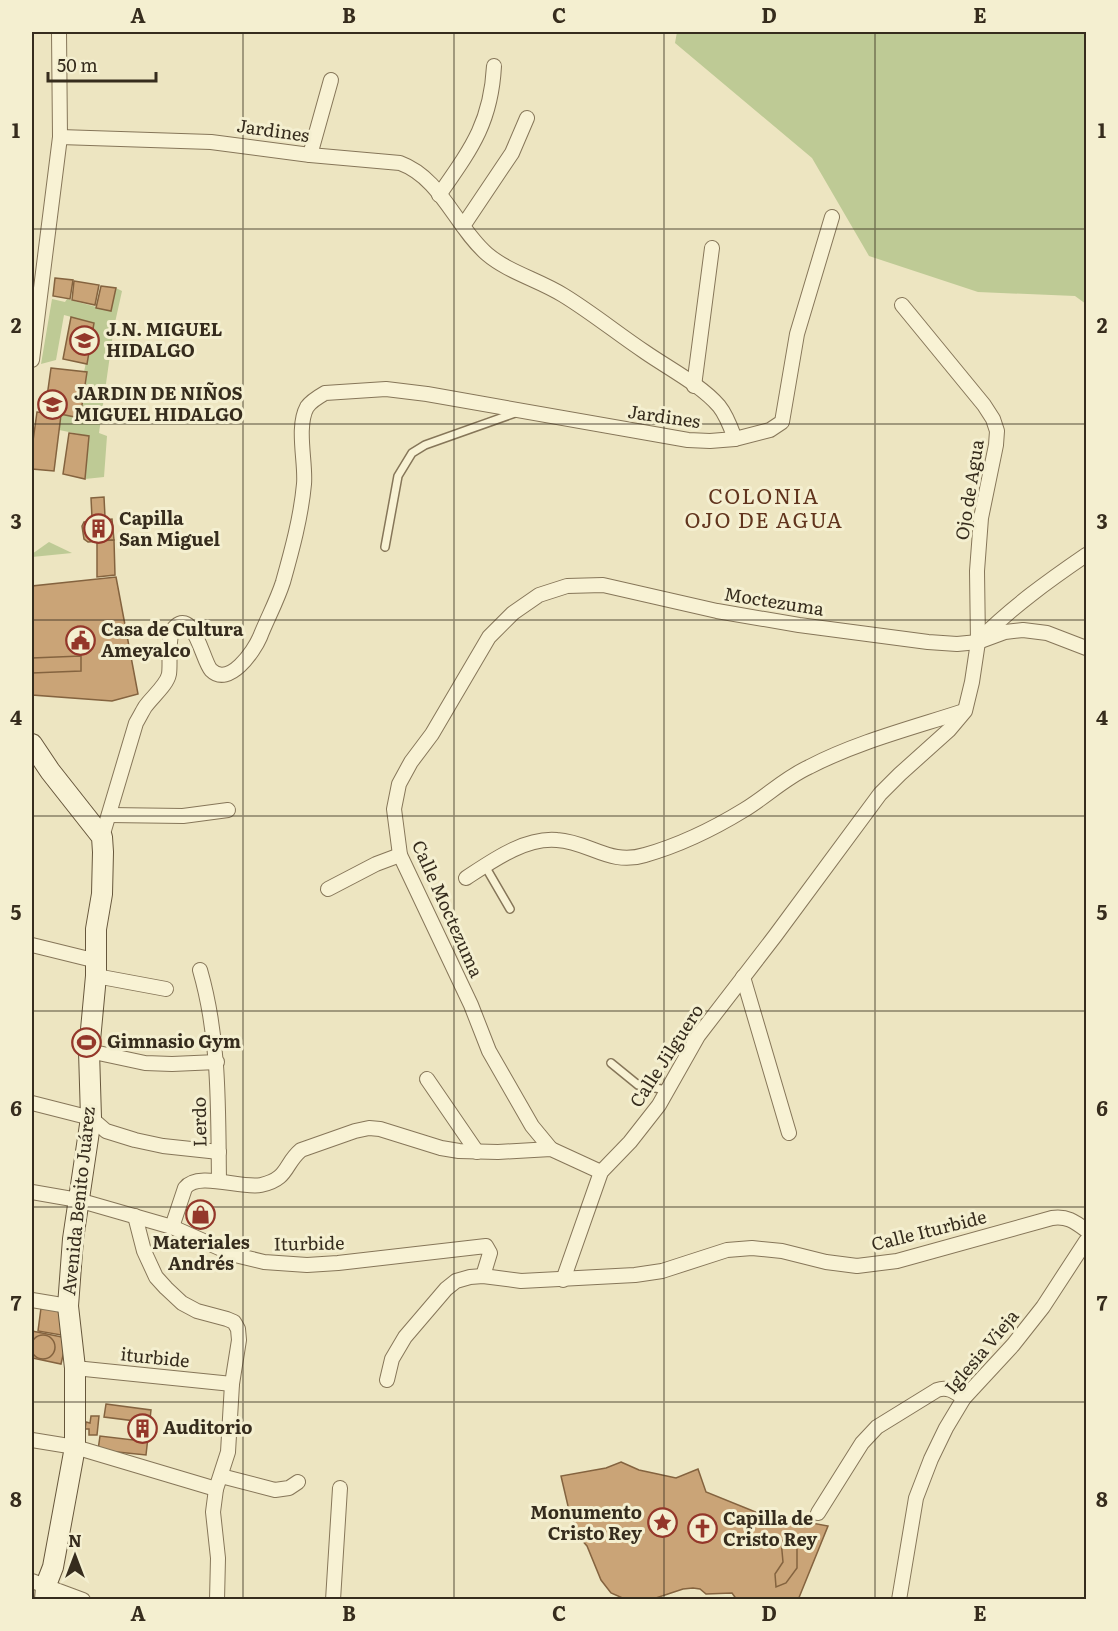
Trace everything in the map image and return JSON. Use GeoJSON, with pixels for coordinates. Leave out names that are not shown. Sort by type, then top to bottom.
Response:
{"type":"FeatureCollection","features":[{"type":"Feature","properties":{"kind":"street"},"geometry":{"type":"LineString","coordinates":[[32,360],[60,137],[59,32]]}},
{"type":"Feature","properties":{"kind":"street"},"geometry":{"type":"LineString","coordinates":[[439,195],[470,151],[484,121],[494,66]]}},
{"type":"Feature","properties":{"kind":"street"},"geometry":{"type":"LineString","coordinates":[[310,155],[331,80]]}},
{"type":"Feature","properties":{"kind":"street"},"geometry":{"type":"LineString","coordinates":[[463,226],[512,153],[527,118]]}},
{"type":"Feature","properties":{"kind":"street","name":"Jardines"},"geometry":{"type":"LineString","coordinates":[[60,137],[211,142],[310,155],[400,163],[414,168],[428,180],[473,240],[488,255],[506,267],[533,278],[564,295],[694,386],[718,405],[735,439],[688,440],[427,394],[386,389],[325,393],[316,398],[307,407],[304,418],[304,481],[301,509],[282,585],[257,643],[240,666],[231,673],[220,675],[212,671],[206,663],[195,632],[189,625],[182,623],[176,626],[171,634],[168,677],[144,708],[136,723],[109,815]]}},
{"type":"Feature","properties":{"kind":"street"},"geometry":{"type":"LineString","coordinates":[[735,439],[770,429],[782,422],[797,334],[832,217]]}},
{"type":"Feature","properties":{"kind":"street"},"geometry":{"type":"LineString","coordinates":[[694,386],[712,248]]}},
{"type":"Feature","properties":{"kind":"street","name":"Ojo de Agua"},"geometry":{"type":"LineString","coordinates":[[902,305],[984,405],[997,431],[981,518],[977,571],[978,642]]}},
{"type":"Feature","properties":{"kind":"street"},"geometry":{"type":"LineString","coordinates":[[978,642],[1003,615],[1038,587],[1086,555]]}},
{"type":"Feature","properties":{"kind":"street","name":"Moctezuma"},"geometry":{"type":"LineString","coordinates":[[567,586],[603,585],[717,611],[811,627],[928,642],[957,644],[978,642]]}},
{"type":"Feature","properties":{"kind":"street","name":"Calle Moctezuma"},"geometry":{"type":"LineString","coordinates":[[551,1149],[526,1116],[489,1051],[471,1005],[400,855],[394,809],[399,784],[411,762],[432,734],[489,637],[513,613],[538,595],[567,586]]}},
{"type":"Feature","properties":{"kind":"street"},"geometry":{"type":"LineString","coordinates":[[978,642],[1005,632],[1023,630],[1047,633],[1086,648]]}},
{"type":"Feature","properties":{"kind":"street","name":"Calle Jilguero"},"geometry":{"type":"LineString","coordinates":[[601,1172],[630,1142],[659,1105],[698,1036],[880,794],[949,730],[964,711],[972,682],[978,642]]}},
{"type":"Feature","properties":{"kind":"street"},"geometry":{"type":"LineString","coordinates":[[466,878],[519,848],[541,841],[556,840],[577,843],[616,859],[630,859],[645,855],[693,838],[746,809],[781,782],[809,766],[848,750],[964,711]]}},
{"type":"Feature","properties":{"kind":"street"},"geometry":{"type":"LineString","coordinates":[[32,744],[50,771],[102,837]]}},
{"type":"Feature","properties":{"kind":"street"},"geometry":{"type":"LineString","coordinates":[[102,837],[109,815],[183,816],[228,810]]}},
{"type":"Feature","properties":{"kind":"street","name":"Avenida Benito Juárez"},"geometry":{"type":"LineString","coordinates":[[41,1589],[52,1567],[75,1448],[75,1368],[68,1306],[78,1200],[91,1118],[89,1052],[96,969],[96,929],[102,894],[102,837]]}},
{"type":"Feature","properties":{"kind":"street"},"geometry":{"type":"LineString","coordinates":[[328,889],[376,864],[400,855]]}},
{"type":"Feature","properties":{"kind":"street"},"geometry":{"type":"LineString","coordinates":[[32,945],[96,969],[166,989]]}},
{"type":"Feature","properties":{"kind":"street","name":"Lerdo"},"geometry":{"type":"LineString","coordinates":[[200,970],[209,1003],[217,1062],[219,1181]]}},
{"type":"Feature","properties":{"kind":"street"},"geometry":{"type":"LineString","coordinates":[[743,977],[789,1133]]}},
{"type":"Feature","properties":{"kind":"street"},"geometry":{"type":"LineString","coordinates":[[89,1052],[145,1063],[217,1062]]}},
{"type":"Feature","properties":{"kind":"street"},"geometry":{"type":"LineString","coordinates":[[427,1079],[477,1152]]}},
{"type":"Feature","properties":{"kind":"street"},"geometry":{"type":"LineString","coordinates":[[32,1102],[91,1118],[106,1131],[135,1140],[163,1146],[219,1152]]}},
{"type":"Feature","properties":{"kind":"street"},"geometry":{"type":"LineString","coordinates":[[172,1227],[188,1184],[194,1181],[219,1181],[249,1186],[263,1184],[279,1178],[287,1170],[296,1154],[309,1147],[369,1128],[380,1129],[441,1148],[477,1152],[551,1149],[601,1172],[563,1280],[521,1281],[483,1276],[456,1281],[405,1337],[392,1359],[387,1380]]}},
{"type":"Feature","properties":{"kind":"street","name":"Iturbide"},"geometry":{"type":"LineString","coordinates":[[32,1192],[78,1200],[172,1227],[235,1254],[264,1262],[307,1265],[338,1263],[486,1246],[490,1253],[483,1276]]}},
{"type":"Feature","properties":{"kind":"street"},"geometry":{"type":"LineString","coordinates":[[135,1216],[144,1251],[156,1277],[166,1288],[196,1311],[227,1319],[234,1322],[238,1329],[239,1340],[232,1384],[228,1452],[219,1483],[213,1527],[218,1558],[217,1599]]}},
{"type":"Feature","properties":{"kind":"street","name":"Calle Iturbide"},"geometry":{"type":"LineString","coordinates":[[563,1280],[662,1271],[727,1250],[752,1248],[782,1251],[826,1262],[858,1266],[897,1261],[1062,1216],[1071,1218],[1086,1230]]}},
{"type":"Feature","properties":{"kind":"street","name":"Iglesia Vieja"},"geometry":{"type":"LineString","coordinates":[[899,1599],[916,1498],[931,1459],[964,1398],[1013,1345],[1043,1307],[1086,1240]]}},
{"type":"Feature","properties":{"kind":"street"},"geometry":{"type":"LineString","coordinates":[[32,1300],[68,1306]]}},
{"type":"Feature","properties":{"kind":"street","name":"iturbide"},"geometry":{"type":"LineString","coordinates":[[75,1368],[232,1384]]}},
{"type":"Feature","properties":{"kind":"street"},"geometry":{"type":"LineString","coordinates":[[818,1513],[862,1443],[877,1427],[937,1390],[951,1389],[964,1398]]}},
{"type":"Feature","properties":{"kind":"street"},"geometry":{"type":"LineString","coordinates":[[32,1440],[75,1448],[219,1483],[275,1490],[289,1488],[298,1482]]}},
{"type":"Feature","properties":{"kind":"street"},"geometry":{"type":"LineString","coordinates":[[333,1599],[340,1488]]}},
{"type":"Feature","properties":{"kind":"street"},"geometry":{"type":"LineString","coordinates":[[41,1589],[83,1599]]}},
{"type":"Feature","properties":{"kind":"lane"},"geometry":{"type":"LineString","coordinates":[[385,547],[398,476],[412,453],[425,445],[524,411]]}},
{"type":"Feature","properties":{"kind":"lane"},"geometry":{"type":"LineString","coordinates":[[484,866],[510,909]]}},
{"type":"Feature","properties":{"kind":"lane"},"geometry":{"type":"LineString","coordinates":[[611,1064],[638,1085],[667,1090]]}},
{"type":"Feature","properties":{"kind":"green space"},"geometry":{"type":"Polygon","coordinates":[[[677,32],[1086,32],[1086,304],[1075,296],[978,292],[869,256],[812,158],[675,43],[677,32]]]}},
{"type":"Feature","properties":{"kind":"green space"},"geometry":{"type":"Polygon","coordinates":[[[116,288],[122,291],[114,327],[99,433],[107,436],[104,477],[85,479],[89,436],[59,430],[62,414],[80,417],[87,373],[84,372],[94,323],[64,315],[56,360],[41,364],[52,299],[65,302],[67,299],[111,311],[116,288]]]}},
{"type":"Feature","properties":{"kind":"green space"},"geometry":{"type":"Polygon","coordinates":[[[49,542],[72,553],[32,557],[32,554],[49,542]]]}},
{"type":"Feature","properties":{"kind":"building"},"geometry":{"type":"Polygon","coordinates":[[[55,278],[73,280],[70,299],[53,296],[55,278]]]}},
{"type":"Feature","properties":{"kind":"building"},"geometry":{"type":"Polygon","coordinates":[[[74,281],[99,285],[95,305],[72,300],[74,281]]]}},
{"type":"Feature","properties":{"kind":"building"},"geometry":{"type":"Polygon","coordinates":[[[101,286],[116,288],[111,311],[96,308],[101,286]]]}},
{"type":"Feature","properties":{"kind":"building"},"geometry":{"type":"Polygon","coordinates":[[[71,317],[94,323],[87,364],[63,359],[71,317]]]}},
{"type":"Feature","properties":{"kind":"building"},"geometry":{"type":"Polygon","coordinates":[[[51,368],[87,372],[80,418],[45,411],[51,368]]]}},
{"type":"Feature","properties":{"kind":"building"},"geometry":{"type":"Polygon","coordinates":[[[37,412],[61,415],[54,471],[32,469],[32,448],[37,412]]]}},
{"type":"Feature","properties":{"kind":"building"},"geometry":{"type":"Polygon","coordinates":[[[69,433],[89,436],[85,479],[63,474],[69,433]]]}},
{"type":"Feature","properties":{"kind":"building"},"geometry":{"type":"Polygon","coordinates":[[[104,497],[105,517],[92,518],[91,498],[104,497]]]}},
{"type":"Feature","properties":{"kind":"building","name":"Capilla San Miguel"},"geometry":{"type":"Polygon","coordinates":[[[112,519],[114,540],[88,542],[84,539],[82,526],[84,522],[112,519]]]}},
{"type":"Feature","properties":{"kind":"building","name":"Casa de Cultura Ameyalco"},"geometry":{"type":"Polygon","coordinates":[[[114,540],[115,575],[97,577],[97,541],[114,540]]]}},
{"type":"Feature","properties":{"kind":"building","name":"Casa de Cultura Ameyalco"},"geometry":{"type":"Polygon","coordinates":[[[116,577],[138,694],[112,701],[32,695],[32,586],[116,577]]]}},
{"type":"Feature","properties":{"kind":"building"},"geometry":{"type":"Polygon","coordinates":[[[81,656],[81,671],[32,673],[32,658],[81,656]]]}},
{"type":"Feature","properties":{"kind":"building"},"geometry":{"type":"Polygon","coordinates":[[[41,1308],[65,1312],[61,1335],[38,1331],[41,1308]]]}},
{"type":"Feature","properties":{"kind":"building"},"geometry":{"type":"Polygon","coordinates":[[[32,1331],[67,1338],[61,1364],[32,1358],[32,1331]]]}},
{"type":"Feature","properties":{"kind":"building"},"geometry":{"type":"Polygon","coordinates":[[[43,1335],[51,1339],[55,1347],[51,1355],[43,1359],[35,1355],[31,1347],[35,1339],[43,1335]]]}},
{"type":"Feature","properties":{"kind":"building","name":"Auditorio"},"geometry":{"type":"Polygon","coordinates":[[[106,1404],[151,1410],[146,1455],[98,1450],[100,1436],[133,1440],[135,1421],[104,1417],[106,1404]]]}},
{"type":"Feature","properties":{"kind":"building"},"geometry":{"type":"Polygon","coordinates":[[[91,1416],[99,1416],[97,1435],[89,1435],[89,1429],[85,1429],[86,1422],[90,1423],[91,1416]]]}},
{"type":"Feature","properties":{"kind":"building","name":"Capilla de Cristo Rey"},"geometry":{"type":"Polygon","coordinates":[[[621,1462],[639,1470],[676,1478],[698,1469],[706,1492],[758,1513],[828,1526],[798,1600],[737,1600],[732,1593],[706,1594],[700,1589],[693,1588],[653,1599],[627,1600],[611,1593],[601,1580],[587,1546],[580,1538],[568,1506],[561,1476],[606,1468],[621,1462]]]}},
{"type":"Feature","properties":{"kind":"building","name":"Capilla de Cristo Rey"},"geometry":{"type":"Polygon","coordinates":[[[781,1540],[797,1545],[797,1568],[786,1583],[776,1587],[775,1574],[783,1562],[781,1540]]]}},
{"type":"Feature","properties":{"kind":"place","name":"J.N. MIGUEL HIDALGO"},"geometry":{"type":"Point","coordinates":[85,340]}},
{"type":"Feature","properties":{"kind":"place","name":"JARDIN DE NIÑOS MIGUEL HIDALGO"},"geometry":{"type":"Point","coordinates":[53,404]}},
{"type":"Feature","properties":{"kind":"place","name":"Capilla San Miguel"},"geometry":{"type":"Point","coordinates":[98,529]}},
{"type":"Feature","properties":{"kind":"place","name":"Casa de Cultura Ameyalco"},"geometry":{"type":"Point","coordinates":[80,640]}},
{"type":"Feature","properties":{"kind":"place","name":"Gimnasio Gym"},"geometry":{"type":"Point","coordinates":[86,1042]}},
{"type":"Feature","properties":{"kind":"place","name":"Materiales Andrés"},"geometry":{"type":"Point","coordinates":[201,1214]}},
{"type":"Feature","properties":{"kind":"place","name":"Auditorio"},"geometry":{"type":"Point","coordinates":[142,1428]}},
{"type":"Feature","properties":{"kind":"place","name":"Monumento Cristo Rey"},"geometry":{"type":"Point","coordinates":[663,1523]}},
{"type":"Feature","properties":{"kind":"place","name":"Capilla de Cristo Rey"},"geometry":{"type":"Point","coordinates":[702,1529]}},
{"type":"Feature","properties":{"kind":"district","name":"COLONIA OJO DE AGUA"},"geometry":{"type":"Point","coordinates":[764,509]}}]}
